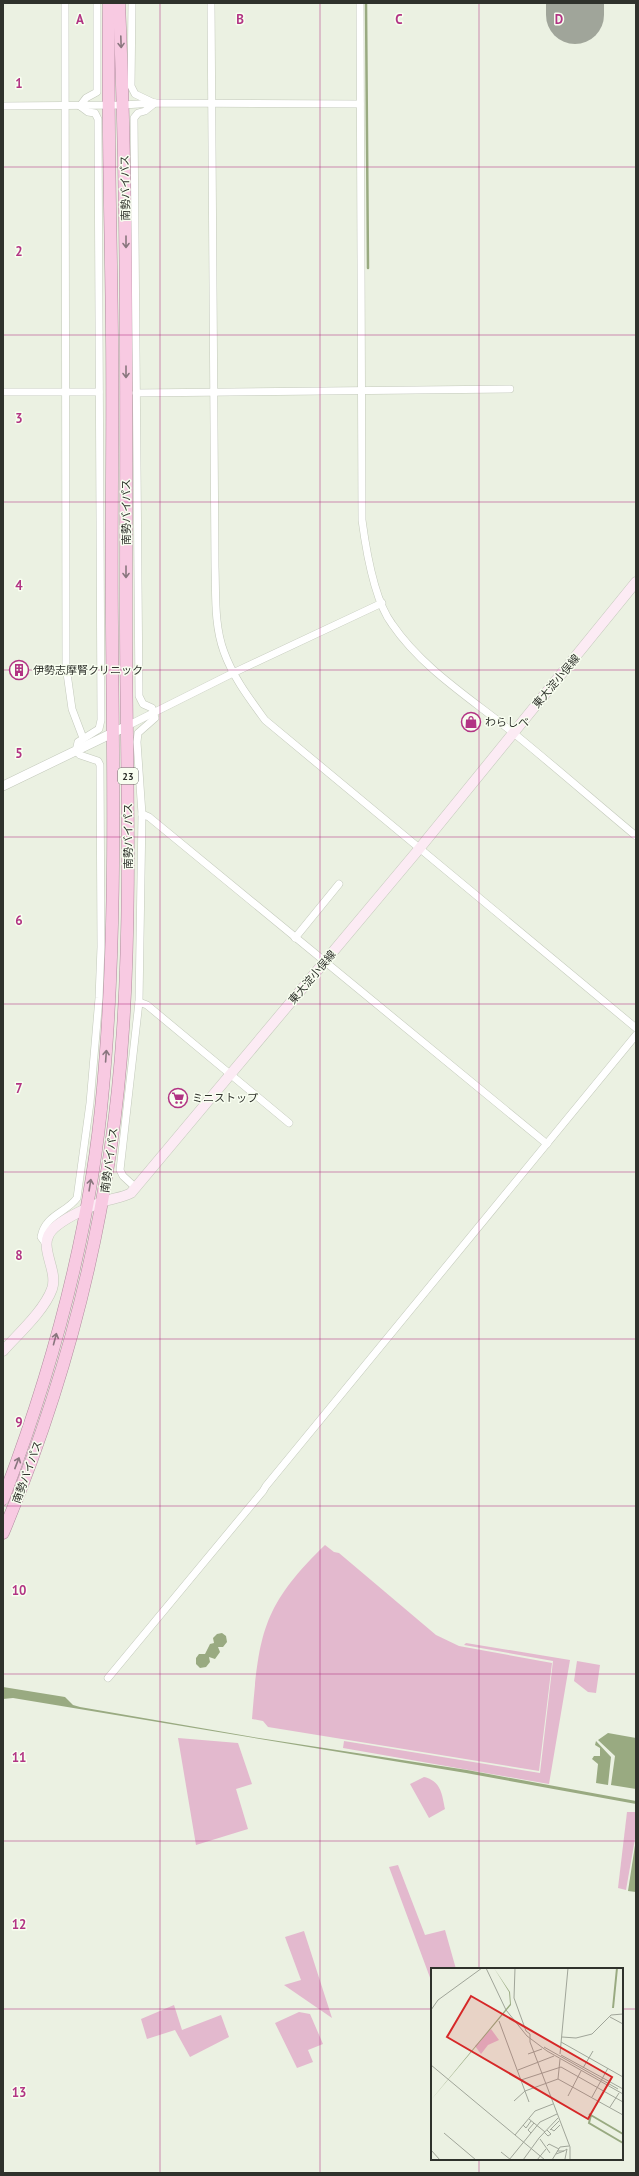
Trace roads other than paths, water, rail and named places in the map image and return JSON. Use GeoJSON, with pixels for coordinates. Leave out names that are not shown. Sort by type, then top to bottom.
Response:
{"type":"FeatureCollection","features":[{"type":"Feature","properties":{"kind":"highway","name":"南勢バイパス"},"geometry":{"type":"LineString","coordinates":[[3,1499],[41,1395],[72,1276],[86,1210],[103,1089],[111,936],[112,340],[108,105],[109,3]]}},
{"type":"Feature","properties":{"kind":"highway","name":"南勢バイパス"},"geometry":{"type":"LineString","coordinates":[[3,1533],[28,1472],[58,1385],[78,1313],[103,1202],[115,1111],[123,1028],[128,920],[126,238],[119,3]]}},
{"type":"Feature","properties":{"kind":"main road","name":"東大淀小俣線"},"geometry":{"type":"LineString","coordinates":[[46,1244],[48,1234],[54,1227],[103,1202],[127,1195],[136,1188],[419,849],[636,582]]}},
{"type":"Feature","properties":{"kind":"main road"},"geometry":{"type":"LineString","coordinates":[[3,1351],[44,1304],[52,1288],[52,1270],[46,1244]]}},
{"type":"Feature","properties":{"kind":"street"},"geometry":{"type":"LineString","coordinates":[[65,3],[66,666],[72,709],[83,738]]}},
{"type":"Feature","properties":{"kind":"street"},"geometry":{"type":"LineString","coordinates":[[80,106],[86,98],[97,92],[97,3]]}},
{"type":"Feature","properties":{"kind":"street"},"geometry":{"type":"LineString","coordinates":[[132,3],[131,86],[135,94],[155,103]]}},
{"type":"Feature","properties":{"kind":"street"},"geometry":{"type":"LineString","coordinates":[[211,3],[213,392],[217,618],[223,651],[233,673],[264,720],[636,1028]]}},
{"type":"Feature","properties":{"kind":"street"},"geometry":{"type":"LineString","coordinates":[[360,3],[362,520],[367,557],[382,603],[391,623],[414,652],[442,677],[513,732],[636,836]]}},
{"type":"Feature","properties":{"kind":"street"},"geometry":{"type":"LineString","coordinates":[[3,106],[123,106],[155,103],[212,105],[360,104]]}},
{"type":"Feature","properties":{"kind":"street"},"geometry":{"type":"LineString","coordinates":[[136,1188],[123,1176],[120,1170],[139,1002],[142,814],[137,742],[138,733],[155,718],[152,708],[143,704],[139,696],[134,118],[138,113],[145,111],[155,103]]}},
{"type":"Feature","properties":{"kind":"street"},"geometry":{"type":"LineString","coordinates":[[76,751],[78,742],[99,729],[102,720],[98,119],[95,113],[88,112],[80,106]]}},
{"type":"Feature","properties":{"kind":"street"},"geometry":{"type":"LineString","coordinates":[[136,393],[510,389]]}},
{"type":"Feature","properties":{"kind":"street"},"geometry":{"type":"LineString","coordinates":[[3,392],[99,392]]}},
{"type":"Feature","properties":{"kind":"street"},"geometry":{"type":"LineString","coordinates":[[3,786],[112,734],[233,673],[382,603]]}},
{"type":"Feature","properties":{"kind":"street"},"geometry":{"type":"LineString","coordinates":[[46,1244],[42,1237],[46,1224],[58,1212],[72,1204],[77,1198],[90,1103],[99,998],[101,947],[100,765],[93,758],[80,755],[76,751]]}},
{"type":"Feature","properties":{"kind":"street"},"geometry":{"type":"LineString","coordinates":[[142,814],[149,817],[547,1144]]}},
{"type":"Feature","properties":{"kind":"street"},"geometry":{"type":"LineString","coordinates":[[295,938],[339,884]]}},
{"type":"Feature","properties":{"kind":"street"},"geometry":{"type":"LineString","coordinates":[[139,1002],[147,1005],[229,1075],[289,1123]]}},
{"type":"Feature","properties":{"kind":"street"},"geometry":{"type":"LineString","coordinates":[[108,1678],[263,1491],[407,1312],[636,1036]]}},
{"type":"Feature","properties":{"kind":"waterway"},"geometry":{"type":"LineString","coordinates":[[366,3],[368,268]]}},
{"type":"Feature","properties":{"kind":"place","name":"伊勢志摩腎クリニック"},"geometry":{"type":"Point","coordinates":[19,670]}},
{"type":"Feature","properties":{"kind":"place","name":"わらしべ"},"geometry":{"type":"Point","coordinates":[471,722]}},
{"type":"Feature","properties":{"kind":"place","name":"ミニストップ"},"geometry":{"type":"Point","coordinates":[178,1098]}}]}
